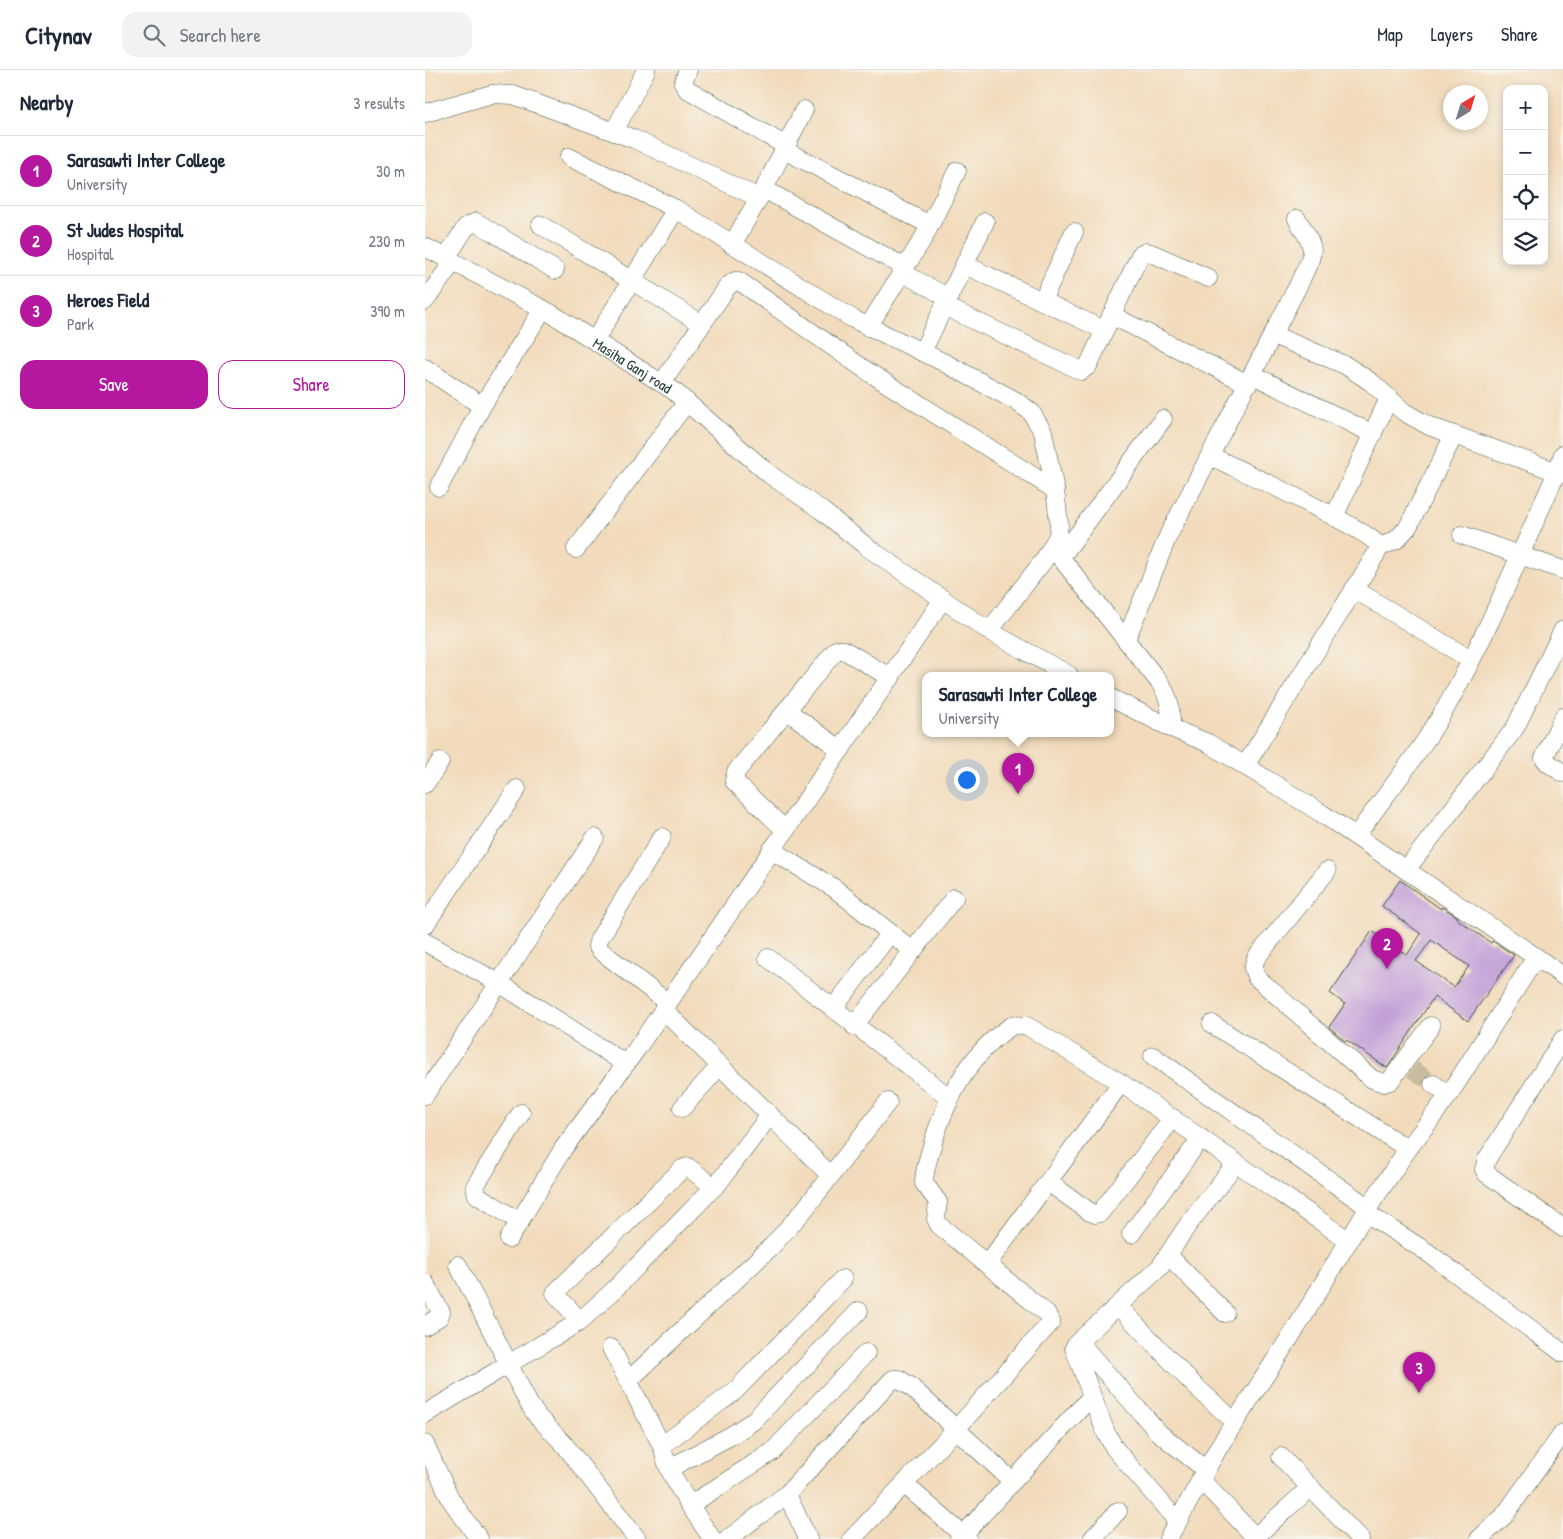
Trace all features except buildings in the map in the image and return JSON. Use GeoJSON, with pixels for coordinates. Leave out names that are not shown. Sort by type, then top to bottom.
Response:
{"type":"FeatureCollection","features":[{"type":"Feature","properties":{"kind":"street"},"geometry":{"type":"LineString","coordinates":[[613,132],[646,70]]}},
{"type":"Feature","properties":{"kind":"street"},"geometry":{"type":"LineString","coordinates":[[688,70],[683,83],[687,89],[785,148],[930,225]]}},
{"type":"Feature","properties":{"kind":"street"},"geometry":{"type":"LineString","coordinates":[[425,113],[493,94],[513,95],[613,132],[761,193],[904,270],[946,302],[1081,371],[1086,369],[1136,261],[1146,252],[1208,278]]}},
{"type":"Feature","properties":{"kind":"street"},"geometry":{"type":"LineString","coordinates":[[732,245],[804,110]]}},
{"type":"Feature","properties":{"kind":"street"},"geometry":{"type":"LineString","coordinates":[[569,157],[676,209],[868,327],[922,352],[1017,401],[1031,412],[1043,432],[1055,490],[1059,522],[1057,552],[1168,696],[1171,707],[1171,728]]}},
{"type":"Feature","properties":{"kind":"street"},"geometry":{"type":"LineString","coordinates":[[868,327],[930,225],[957,171]]}},
{"type":"Feature","properties":{"kind":"street"},"geometry":{"type":"LineString","coordinates":[[595,340],[676,209]]}},
{"type":"Feature","properties":{"kind":"street"},"geometry":{"type":"LineString","coordinates":[[1126,640],[1168,536],[1251,379],[1313,252],[1313,245],[1297,219]]}},
{"type":"Feature","properties":{"kind":"street"},"geometry":{"type":"LineString","coordinates":[[425,301],[466,227],[476,222],[555,270]]}},
{"type":"Feature","properties":{"kind":"street"},"geometry":{"type":"LineString","coordinates":[[922,352],[985,222]]}},
{"type":"Feature","properties":{"kind":"street"},"geometry":{"type":"LineString","coordinates":[[541,225],[702,324]]}},
{"type":"Feature","properties":{"kind":"street"},"geometry":{"type":"LineString","coordinates":[[1042,301],[1074,232]]}},
{"type":"Feature","properties":{"kind":"street","name":"Masiha Ganj road"},"geometry":{"type":"LineString","coordinates":[[425,247],[543,309],[662,383],[687,402],[769,474],[821,510],[867,547],[989,631],[1064,672]]}},
{"type":"Feature","properties":{"kind":"street"},"geometry":{"type":"LineString","coordinates":[[965,265],[1042,301],[1107,323],[1251,379],[1373,434]]}},
{"type":"Feature","properties":{"kind":"street"},"geometry":{"type":"LineString","coordinates":[[662,383],[728,286],[735,281],[739,281],[867,371],[1055,490]]}},
{"type":"Feature","properties":{"kind":"street"},"geometry":{"type":"LineString","coordinates":[[439,487],[482,406],[543,309]]}},
{"type":"Feature","properties":{"kind":"street"},"geometry":{"type":"LineString","coordinates":[[1273,335],[1345,365],[1371,382],[1413,419],[1560,473]]}},
{"type":"Feature","properties":{"kind":"street"},"geometry":{"type":"LineString","coordinates":[[425,368],[482,406]]}},
{"type":"Feature","properties":{"kind":"street"},"geometry":{"type":"LineString","coordinates":[[1334,517],[1389,398]]}},
{"type":"Feature","properties":{"kind":"street"},"geometry":{"type":"LineString","coordinates":[[576,549],[687,402]]}},
{"type":"Feature","properties":{"kind":"street"},"geometry":{"type":"LineString","coordinates":[[989,631],[1057,552],[1163,419]]}},
{"type":"Feature","properties":{"kind":"street"},"geometry":{"type":"LineString","coordinates":[[1245,766],[1378,548],[1397,540],[1408,527],[1454,435]]}},
{"type":"Feature","properties":{"kind":"street"},"geometry":{"type":"LineString","coordinates":[[1356,836],[1428,737],[1471,660],[1560,473],[1563,454]]}},
{"type":"Feature","properties":{"kind":"street"},"geometry":{"type":"LineString","coordinates":[[1211,456],[1334,517],[1372,538],[1378,548]]}},
{"type":"Feature","properties":{"kind":"street"},"geometry":{"type":"LineString","coordinates":[[1462,535],[1563,570]]}},
{"type":"Feature","properties":{"kind":"street"},"geometry":{"type":"LineString","coordinates":[[1354,589],[1471,660]]}},
{"type":"Feature","properties":{"kind":"street"},"geometry":{"type":"LineString","coordinates":[[509,1239],[563,1149],[627,1064],[943,599]]}},
{"type":"Feature","properties":{"kind":"street"},"geometry":{"type":"LineString","coordinates":[[1406,870],[1515,728],[1563,630]]}},
{"type":"Feature","properties":{"kind":"street"},"geometry":{"type":"LineString","coordinates":[[785,830],[734,781],[736,772],[836,650],[844,650],[891,678]]}},
{"type":"Feature","properties":{"kind":"street"},"geometry":{"type":"LineString","coordinates":[[1114,700],[1171,728],[1208,743],[1356,836],[1562,973]]}},
{"type":"Feature","properties":{"kind":"street"},"geometry":{"type":"LineString","coordinates":[[786,710],[841,750]]}},
{"type":"Feature","properties":{"kind":"street"},"geometry":{"type":"LineString","coordinates":[[1563,717],[1544,758],[1563,773]]}},
{"type":"Feature","properties":{"kind":"street"},"geometry":{"type":"LineString","coordinates":[[425,784],[439,762]]}},
{"type":"Feature","properties":{"kind":"street"},"geometry":{"type":"LineString","coordinates":[[425,925],[517,789]]}},
{"type":"Feature","properties":{"kind":"street"},"geometry":{"type":"LineString","coordinates":[[662,837],[599,939],[597,946],[665,1006],[720,1066],[830,1175]]}},
{"type":"Feature","properties":{"kind":"street"},"geometry":{"type":"LineString","coordinates":[[425,1095],[595,838]]}},
{"type":"Feature","properties":{"kind":"street"},"geometry":{"type":"LineString","coordinates":[[771,850],[834,888],[913,950]]}},
{"type":"Feature","properties":{"kind":"street"},"geometry":{"type":"LineString","coordinates":[[1327,871],[1256,958],[1253,972],[1256,977],[1371,1079],[1384,1083],[1390,1081],[1409,1066],[1431,1026]]}},
{"type":"Feature","properties":{"kind":"street"},"geometry":{"type":"LineString","coordinates":[[854,1026],[954,898]]}},
{"type":"Feature","properties":{"kind":"street"},"geometry":{"type":"LineString","coordinates":[[833,1009],[890,933]]}},
{"type":"Feature","properties":{"kind":"street"},"geometry":{"type":"LineString","coordinates":[[425,942],[499,983],[627,1064]]}},
{"type":"Feature","properties":{"kind":"street"},"geometry":{"type":"LineString","coordinates":[[1168,1539],[1235,1422],[1298,1325],[1367,1210],[1408,1149],[1449,1095],[1536,957]]}},
{"type":"Feature","properties":{"kind":"street"},"geometry":{"type":"LineString","coordinates":[[768,958],[950,1098]]}},
{"type":"Feature","properties":{"kind":"street"},"geometry":{"type":"LineString","coordinates":[[1212,1024],[1408,1149]]}},
{"type":"Feature","properties":{"kind":"street"},"geometry":{"type":"LineString","coordinates":[[852,1539],[957,1428],[1051,1322],[1046,1313],[988,1263],[939,1225],[936,1219],[938,1202],[924,1183],[939,1121],[950,1098],[983,1050],[1013,1025],[1027,1026],[1121,1082],[1349,1241]]}},
{"type":"Feature","properties":{"kind":"street"},"geometry":{"type":"LineString","coordinates":[[1563,1039],[1558,1060],[1487,1159],[1484,1169],[1487,1174],[1563,1228]]}},
{"type":"Feature","properties":{"kind":"street"},"geometry":{"type":"LineString","coordinates":[[1153,1056],[1427,1252],[1563,1353]]}},
{"type":"Feature","properties":{"kind":"street"},"geometry":{"type":"LineString","coordinates":[[682,1108],[720,1066]]}},
{"type":"Feature","properties":{"kind":"street"},"geometry":{"type":"LineString","coordinates":[[988,1263],[1121,1082]]}},
{"type":"Feature","properties":{"kind":"street"},"geometry":{"type":"LineString","coordinates":[[1433,1084],[1449,1095]]}},
{"type":"Feature","properties":{"kind":"street"},"geometry":{"type":"LineString","coordinates":[[629,1380],[772,1246],[804,1210],[888,1102]]}},
{"type":"Feature","properties":{"kind":"street"},"geometry":{"type":"LineString","coordinates":[[520,1222],[477,1195],[475,1186],[521,1112]]}},
{"type":"Feature","properties":{"kind":"street"},"geometry":{"type":"LineString","coordinates":[[425,1414],[580,1321],[613,1291],[714,1187],[770,1115]]}},
{"type":"Feature","properties":{"kind":"street"},"geometry":{"type":"LineString","coordinates":[[1048,1182],[1090,1212],[1100,1213],[1173,1118]]}},
{"type":"Feature","properties":{"kind":"street"},"geometry":{"type":"LineString","coordinates":[[1131,1234],[1201,1138]]}},
{"type":"Feature","properties":{"kind":"street"},"geometry":{"type":"LineString","coordinates":[[1178,1522],[1115,1449],[1105,1433],[1075,1354],[1075,1346],[1152,1276],[1187,1226],[1236,1163]]}},
{"type":"Feature","properties":{"kind":"street"},"geometry":{"type":"LineString","coordinates":[[580,1321],[555,1293],[562,1286],[682,1169],[688,1167],[714,1187]]}},
{"type":"Feature","properties":{"kind":"street"},"geometry":{"type":"LineString","coordinates":[[1168,1255],[1225,1313]]}},
{"type":"Feature","properties":{"kind":"street"},"geometry":{"type":"LineString","coordinates":[[458,1265],[537,1416],[564,1444],[637,1539]]}},
{"type":"Feature","properties":{"kind":"street"},"geometry":{"type":"LineString","coordinates":[[663,1448],[670,1438],[720,1404],[735,1391],[843,1279]]}},
{"type":"Feature","properties":{"kind":"street"},"geometry":{"type":"LineString","coordinates":[[425,1283],[441,1312],[439,1317],[425,1326]]}},
{"type":"Feature","properties":{"kind":"street"},"geometry":{"type":"LineString","coordinates":[[1118,1306],[1195,1386],[1235,1422]]}},
{"type":"Feature","properties":{"kind":"street"},"geometry":{"type":"LineString","coordinates":[[669,1468],[732,1435],[753,1421],[859,1311]]}},
{"type":"Feature","properties":{"kind":"street"},"geometry":{"type":"LineString","coordinates":[[1079,1342],[1159,1433],[1203,1475],[1256,1538],[1311,1487]]}},
{"type":"Feature","properties":{"kind":"street"},"geometry":{"type":"LineString","coordinates":[[611,1348],[663,1448],[669,1468],[712,1539]]}},
{"type":"Feature","properties":{"kind":"street"},"geometry":{"type":"LineString","coordinates":[[690,1505],[772,1452],[866,1353]]}},
{"type":"Feature","properties":{"kind":"street"},"geometry":{"type":"LineString","coordinates":[[728,1539],[787,1494],[893,1379],[899,1379],[910,1386],[1012,1481]]}},
{"type":"Feature","properties":{"kind":"street"},"geometry":{"type":"LineString","coordinates":[[904,1484],[963,1538],[1012,1481],[1091,1397]]}},
{"type":"Feature","properties":{"kind":"street"},"geometry":{"type":"LineString","coordinates":[[1479,1539],[1504,1516],[1557,1454],[1563,1434]]}},
{"type":"Feature","properties":{"kind":"street"},"geometry":{"type":"LineString","coordinates":[[425,1444],[451,1500],[479,1539]]}},
{"type":"Feature","properties":{"kind":"street"},"geometry":{"type":"LineString","coordinates":[[1281,1457],[1360,1539]]}},
{"type":"Feature","properties":{"kind":"street"},"geometry":{"type":"LineString","coordinates":[[787,1494],[809,1539]]}},
{"type":"Feature","properties":{"kind":"street"},"geometry":{"type":"LineString","coordinates":[[1092,1539],[1118,1511]]}},
{"type":"Feature","properties":{"kind":"tunnel"},"geometry":{"type":"LineString","coordinates":[[1412,1069],[1433,1084]]}},
{"type":"Feature","properties":{"kind":"place","name":"Sarasawti Inter College"},"geometry":{"type":"Point","coordinates":[1018,794]}},
{"type":"Feature","properties":{"kind":"place","name":"St Judes Hospital"},"geometry":{"type":"Point","coordinates":[1387,969]}},
{"type":"Feature","properties":{"kind":"place","name":"Heroes Field"},"geometry":{"type":"Point","coordinates":[1419,1393]}}]}
